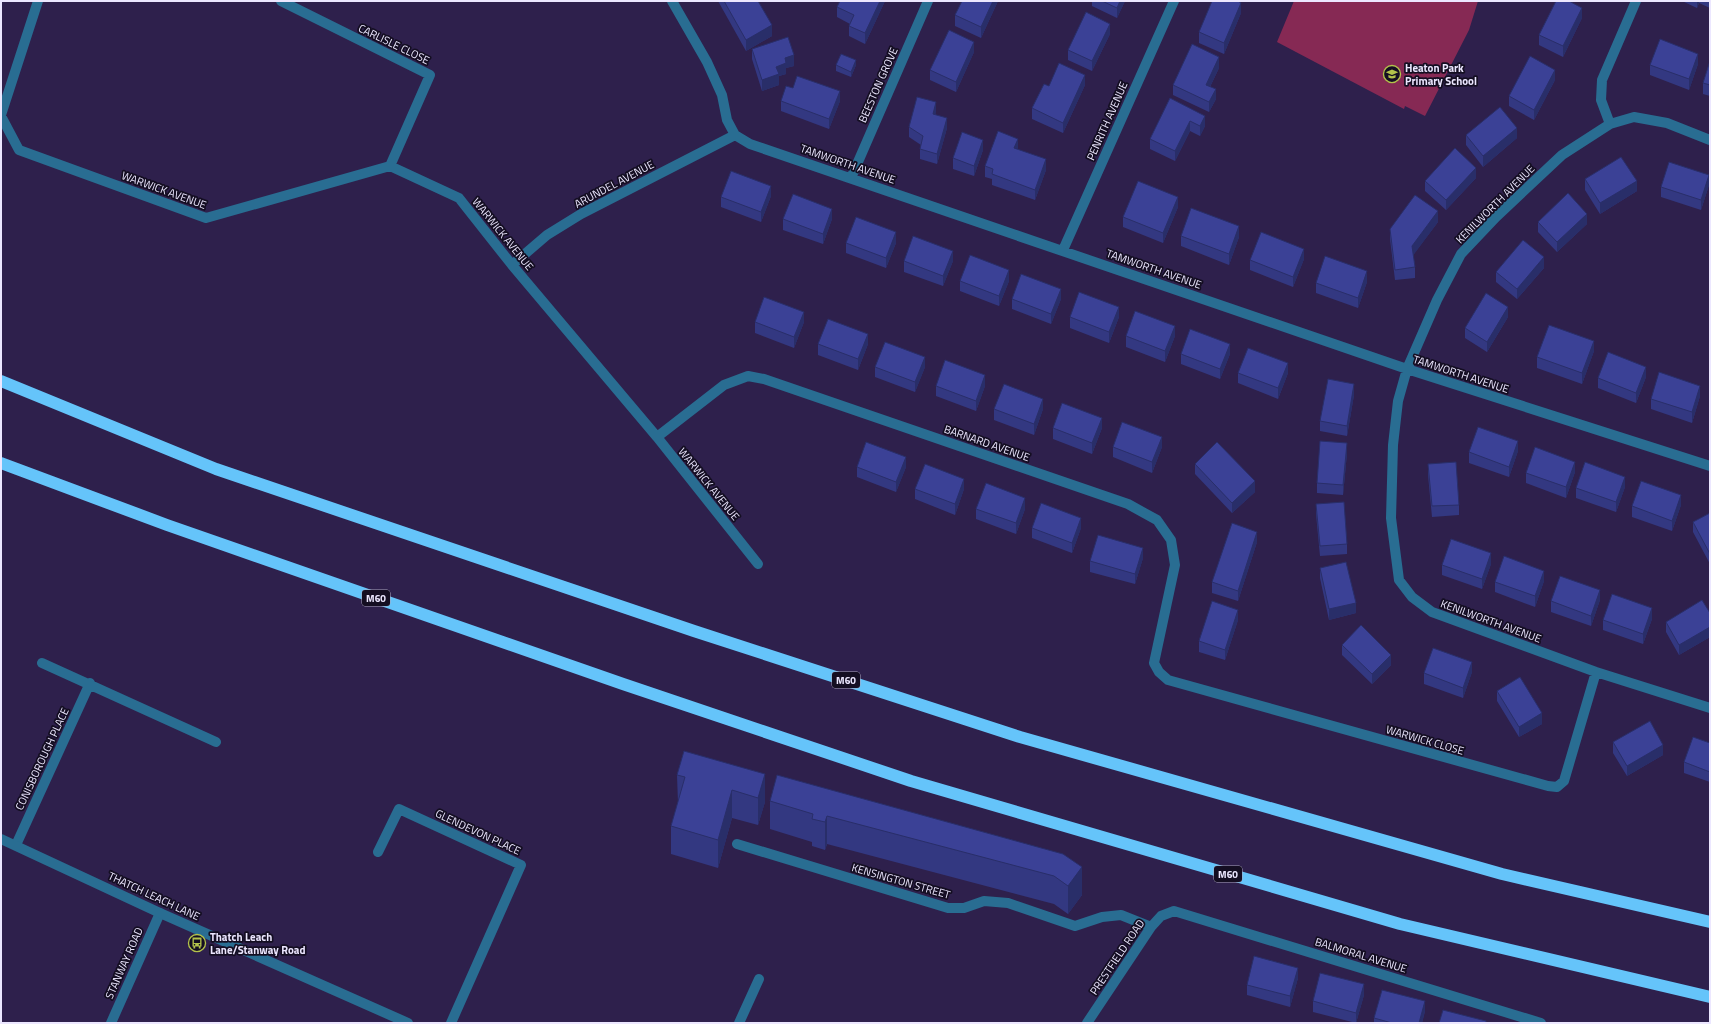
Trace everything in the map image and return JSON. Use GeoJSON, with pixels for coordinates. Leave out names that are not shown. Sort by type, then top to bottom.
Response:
{"type":"FeatureCollection","features":[{"type":"Feature","properties":{"kind":"highway","name":"M60"},"geometry":{"type":"LineString","coordinates":[[1,381],[216,469],[694,630],[1020,737],[1502,874],[1710,922]]}},
{"type":"Feature","properties":{"kind":"highway","name":"M60"},"geometry":{"type":"LineString","coordinates":[[1,463],[197,536],[623,684],[912,781],[1400,924],[1710,997]]}},
{"type":"Feature","properties":{"kind":"street","name":"WARWICK AVENUE"},"geometry":{"type":"LineString","coordinates":[[38,1],[1,115],[19,150],[206,218],[390,166],[459,198],[512,265],[657,437],[758,564]]}},
{"type":"Feature","properties":{"kind":"street","name":"CARLISLE CLOSE"},"geometry":{"type":"LineString","coordinates":[[280,1],[430,75],[390,166]]}},
{"type":"Feature","properties":{"kind":"street"},"geometry":{"type":"LineString","coordinates":[[672,1],[707,62],[722,95],[727,120],[735,135]]}},
{"type":"Feature","properties":{"kind":"street","name":"BEESTON GROVE"},"geometry":{"type":"LineString","coordinates":[[850,178],[928,1]]}},
{"type":"Feature","properties":{"kind":"street","name":"PENRITH AVENUE"},"geometry":{"type":"LineString","coordinates":[[1063,250],[1174,1]]}},
{"type":"Feature","properties":{"kind":"street"},"geometry":{"type":"LineString","coordinates":[[1610,124],[1601,100],[1602,80],[1636,1]]}},
{"type":"Feature","properties":{"kind":"street","name":"KENILWORTH AVENUE"},"geometry":{"type":"LineString","coordinates":[[1710,140],[1667,123],[1634,117],[1610,124],[1562,155],[1496,217],[1461,254],[1437,300],[1407,369],[1398,401],[1393,445],[1391,518],[1399,580],[1412,597],[1432,612],[1596,672],[1710,708]]}},
{"type":"Feature","properties":{"kind":"street","name":"TAMWORTH AVENUE"},"geometry":{"type":"LineString","coordinates":[[735,135],[750,144],[1407,369],[1710,466]]}},
{"type":"Feature","properties":{"kind":"street","name":"ARUNDEL AVENUE"},"geometry":{"type":"LineString","coordinates":[[512,265],[547,236],[581,214],[735,135]]}},
{"type":"Feature","properties":{"kind":"street","name":"BARNARD AVENUE"},"geometry":{"type":"LineString","coordinates":[[657,437],[724,384],[748,376],[764,379],[1128,504],[1157,520],[1171,540],[1175,565],[1154,663],[1158,672],[1168,680]]}},
{"type":"Feature","properties":{"kind":"street"},"geometry":{"type":"LineString","coordinates":[[42,663],[90,683],[216,742]]}},
{"type":"Feature","properties":{"kind":"street","name":"WARWICK CLOSE"},"geometry":{"type":"LineString","coordinates":[[1168,680],[1548,786],[1557,787],[1564,781],[1596,672]]}},
{"type":"Feature","properties":{"kind":"street","name":"CONISBOROUGH PLACE"},"geometry":{"type":"LineString","coordinates":[[16,845],[90,683]]}},
{"type":"Feature","properties":{"kind":"street","name":"GLENDEVON PLACE"},"geometry":{"type":"LineString","coordinates":[[378,852],[399,809],[521,865],[450,1023]]}},
{"type":"Feature","properties":{"kind":"street","name":"THATCH LEACH LANE"},"geometry":{"type":"LineString","coordinates":[[1,838],[160,913],[406,1023]]}},
{"type":"Feature","properties":{"kind":"street","name":"KENSINGTON STREET"},"geometry":{"type":"LineString","coordinates":[[737,844],[948,908],[964,908],[984,901],[1008,903],[1075,926],[1102,917],[1121,915],[1151,927]]}},
{"type":"Feature","properties":{"kind":"street","name":"PRESTFIELD ROAD"},"geometry":{"type":"LineString","coordinates":[[1087,1023],[1151,927],[1161,916],[1174,911]]}},
{"type":"Feature","properties":{"kind":"street","name":"BALMORAL AVENUE"},"geometry":{"type":"LineString","coordinates":[[1174,911],[1541,1023]]}},
{"type":"Feature","properties":{"kind":"street","name":"STANWAY ROAD"},"geometry":{"type":"LineString","coordinates":[[111,1023],[160,913]]}},
{"type":"Feature","properties":{"kind":"street"},"geometry":{"type":"LineString","coordinates":[[739,1023],[759,979]]}},
{"type":"Feature","properties":{"kind":"shaded area","name":"Heaton Park Primary School"},"geometry":{"type":"Polygon","coordinates":[[[1294,1],[1478,1],[1469,30],[1425,116],[1405,106],[1404,109],[1277,42],[1294,1]]]}},
{"type":"Feature","properties":{"kind":"building"},"geometry":{"type":"Polygon","coordinates":[[[724,1],[758,1],[772,25],[746,40],[724,1]]]}},
{"type":"Feature","properties":{"kind":"building"},"geometry":{"type":"Polygon","coordinates":[[[840,1],[880,1],[865,33],[849,26],[854,15],[837,7],[840,1]]]}},
{"type":"Feature","properties":{"kind":"building"},"geometry":{"type":"Polygon","coordinates":[[[962,1],[993,1],[981,27],[955,15],[962,1]]]}},
{"type":"Feature","properties":{"kind":"building"},"geometry":{"type":"Polygon","coordinates":[[[1102,1],[1120,1],[1117,8],[1102,1]]]}},
{"type":"Feature","properties":{"kind":"building"},"geometry":{"type":"Polygon","coordinates":[[[1212,1],[1238,1],[1241,3],[1224,43],[1199,32],[1212,1]]]}},
{"type":"Feature","properties":{"kind":"building"},"geometry":{"type":"Polygon","coordinates":[[[1556,1],[1569,1],[1582,8],[1563,46],[1539,35],[1556,1]]]}},
{"type":"Feature","properties":{"kind":"building"},"geometry":{"type":"Polygon","coordinates":[[[1086,12],[1110,24],[1092,61],[1068,50],[1086,12]]]}},
{"type":"Feature","properties":{"kind":"building"},"geometry":{"type":"Polygon","coordinates":[[[949,30],[974,42],[956,82],[930,70],[949,30]]]}},
{"type":"Feature","properties":{"kind":"building"},"geometry":{"type":"Polygon","coordinates":[[[788,37],[794,55],[785,58],[786,63],[776,67],[779,74],[762,80],[752,49],[788,37]]]}},
{"type":"Feature","properties":{"kind":"building"},"geometry":{"type":"Polygon","coordinates":[[[1660,39],[1698,54],[1689,79],[1650,65],[1660,39]]]}},
{"type":"Feature","properties":{"kind":"building"},"geometry":{"type":"Polygon","coordinates":[[[1192,44],[1219,57],[1206,85],[1216,89],[1209,102],[1173,85],[1192,44]]]}},
{"type":"Feature","properties":{"kind":"building"},"geometry":{"type":"Polygon","coordinates":[[[841,54],[856,60],[851,72],[836,65],[841,54]]]}},
{"type":"Feature","properties":{"kind":"building"},"geometry":{"type":"Polygon","coordinates":[[[1530,56],[1555,70],[1534,110],[1509,96],[1530,56]]]}},
{"type":"Feature","properties":{"kind":"building"},"geometry":{"type":"Polygon","coordinates":[[[1710,61],[1710,85],[1703,83],[1710,61]]]}},
{"type":"Feature","properties":{"kind":"building"},"geometry":{"type":"Polygon","coordinates":[[[1059,63],[1085,75],[1063,123],[1032,108],[1044,84],[1049,86],[1059,63]]]}},
{"type":"Feature","properties":{"kind":"building"},"geometry":{"type":"Polygon","coordinates":[[[797,76],[840,91],[829,119],[781,101],[786,86],[793,88],[797,76]]]}},
{"type":"Feature","properties":{"kind":"building"},"geometry":{"type":"Polygon","coordinates":[[[917,97],[936,102],[933,114],[947,118],[937,154],[920,149],[923,136],[909,127],[917,97]]]}},
{"type":"Feature","properties":{"kind":"building"},"geometry":{"type":"Polygon","coordinates":[[[1170,98],[1205,116],[1200,126],[1190,121],[1175,151],[1150,139],[1170,98]]]}},
{"type":"Feature","properties":{"kind":"building"},"geometry":{"type":"Polygon","coordinates":[[[1500,107],[1517,128],[1483,156],[1466,135],[1500,107]]]}},
{"type":"Feature","properties":{"kind":"building"},"geometry":{"type":"Polygon","coordinates":[[[998,131],[1018,139],[1014,148],[1046,159],[1035,190],[992,174],[993,169],[985,166],[998,131]]]}},
{"type":"Feature","properties":{"kind":"building"},"geometry":{"type":"Polygon","coordinates":[[[962,132],[983,140],[974,166],[953,158],[962,132]]]}},
{"type":"Feature","properties":{"kind":"building"},"geometry":{"type":"Polygon","coordinates":[[[1455,148],[1476,168],[1446,200],[1425,181],[1455,148]]]}},
{"type":"Feature","properties":{"kind":"building"},"geometry":{"type":"Polygon","coordinates":[[[1621,157],[1637,181],[1600,203],[1585,179],[1621,157]]]}},
{"type":"Feature","properties":{"kind":"building"},"geometry":{"type":"Polygon","coordinates":[[[1669,162],[1709,175],[1701,200],[1661,187],[1669,162]]]}},
{"type":"Feature","properties":{"kind":"building"},"geometry":{"type":"Polygon","coordinates":[[[731,171],[771,186],[761,212],[721,197],[731,171]]]}},
{"type":"Feature","properties":{"kind":"building"},"geometry":{"type":"Polygon","coordinates":[[[1138,181],[1178,197],[1163,233],[1123,217],[1138,181]]]}},
{"type":"Feature","properties":{"kind":"building"},"geometry":{"type":"Polygon","coordinates":[[[1568,193],[1587,214],[1557,242],[1538,222],[1568,193]]]}},
{"type":"Feature","properties":{"kind":"building"},"geometry":{"type":"Polygon","coordinates":[[[793,194],[832,209],[823,234],[783,219],[793,194]]]}},
{"type":"Feature","properties":{"kind":"building"},"geometry":{"type":"Polygon","coordinates":[[[1415,195],[1438,211],[1412,246],[1415,267],[1395,270],[1390,229],[1415,195]]]}},
{"type":"Feature","properties":{"kind":"building"},"geometry":{"type":"Polygon","coordinates":[[[1191,208],[1239,226],[1229,254],[1181,236],[1191,208]]]}},
{"type":"Feature","properties":{"kind":"building"},"geometry":{"type":"Polygon","coordinates":[[[856,217],[896,232],[886,258],[846,243],[856,217]]]}},
{"type":"Feature","properties":{"kind":"building"},"geometry":{"type":"Polygon","coordinates":[[[1261,232],[1304,249],[1293,277],[1250,260],[1261,232]]]}},
{"type":"Feature","properties":{"kind":"building"},"geometry":{"type":"Polygon","coordinates":[[[913,236],[953,251],[943,276],[904,261],[913,236]]]}},
{"type":"Feature","properties":{"kind":"building"},"geometry":{"type":"Polygon","coordinates":[[[1523,240],[1544,257],[1517,289],[1496,272],[1523,240]]]}},
{"type":"Feature","properties":{"kind":"building"},"geometry":{"type":"Polygon","coordinates":[[[970,255],[1009,270],[999,296],[960,281],[970,255]]]}},
{"type":"Feature","properties":{"kind":"building"},"geometry":{"type":"Polygon","coordinates":[[[1325,256],[1367,271],[1358,298],[1316,283],[1325,256]]]}},
{"type":"Feature","properties":{"kind":"building"},"geometry":{"type":"Polygon","coordinates":[[[1021,274],[1061,289],[1051,314],[1012,299],[1021,274]]]}},
{"type":"Feature","properties":{"kind":"building"},"geometry":{"type":"Polygon","coordinates":[[[1079,292],[1119,307],[1109,332],[1070,317],[1079,292]]]}},
{"type":"Feature","properties":{"kind":"building"},"geometry":{"type":"Polygon","coordinates":[[[1486,293],[1508,307],[1487,342],[1465,328],[1486,293]]]}},
{"type":"Feature","properties":{"kind":"building"},"geometry":{"type":"Polygon","coordinates":[[[764,297],[804,312],[794,337],[755,322],[764,297]]]}},
{"type":"Feature","properties":{"kind":"building"},"geometry":{"type":"Polygon","coordinates":[[[1135,311],[1175,326],[1165,351],[1126,336],[1135,311]]]}},
{"type":"Feature","properties":{"kind":"building"},"geometry":{"type":"Polygon","coordinates":[[[828,319],[868,334],[858,359],[818,344],[828,319]]]}},
{"type":"Feature","properties":{"kind":"building"},"geometry":{"type":"Polygon","coordinates":[[[1549,325],[1594,341],[1582,373],[1537,357],[1549,325]]]}},
{"type":"Feature","properties":{"kind":"building"},"geometry":{"type":"Polygon","coordinates":[[[1190,329],[1230,344],[1220,369],[1181,354],[1190,329]]]}},
{"type":"Feature","properties":{"kind":"building"},"geometry":{"type":"Polygon","coordinates":[[[885,342],[925,357],[915,382],[875,367],[885,342]]]}},
{"type":"Feature","properties":{"kind":"building"},"geometry":{"type":"Polygon","coordinates":[[[1248,348],[1288,363],[1278,388],[1238,373],[1248,348]]]}},
{"type":"Feature","properties":{"kind":"building"},"geometry":{"type":"Polygon","coordinates":[[[1608,352],[1646,367],[1636,393],[1598,378],[1608,352]]]}},
{"type":"Feature","properties":{"kind":"building"},"geometry":{"type":"Polygon","coordinates":[[[945,360],[985,375],[976,401],[936,386],[945,360]]]}},
{"type":"Feature","properties":{"kind":"building"},"geometry":{"type":"Polygon","coordinates":[[[1659,372],[1700,386],[1692,412],[1651,399],[1659,372]]]}},
{"type":"Feature","properties":{"kind":"building"},"geometry":{"type":"Polygon","coordinates":[[[1328,379],[1354,384],[1347,426],[1320,421],[1328,379]]]}},
{"type":"Feature","properties":{"kind":"building"},"geometry":{"type":"Polygon","coordinates":[[[1004,384],[1043,399],[1034,424],[994,409],[1004,384]]]}},
{"type":"Feature","properties":{"kind":"building"},"geometry":{"type":"Polygon","coordinates":[[[1062,403],[1102,418],[1092,443],[1053,428],[1062,403]]]}},
{"type":"Feature","properties":{"kind":"building"},"geometry":{"type":"Polygon","coordinates":[[[1122,422],[1162,437],[1152,462],[1113,447],[1122,422]]]}},
{"type":"Feature","properties":{"kind":"building"},"geometry":{"type":"Polygon","coordinates":[[[1478,427],[1518,441],[1509,467],[1469,452],[1478,427]]]}},
{"type":"Feature","properties":{"kind":"building"},"geometry":{"type":"Polygon","coordinates":[[[1320,441],[1347,443],[1343,485],[1317,483],[1320,441]]]}},
{"type":"Feature","properties":{"kind":"building"},"geometry":{"type":"Polygon","coordinates":[[[866,442],[906,457],[896,482],[857,467],[866,442]]]}},
{"type":"Feature","properties":{"kind":"building"},"geometry":{"type":"Polygon","coordinates":[[[1217,442],[1255,481],[1232,503],[1195,464],[1217,442]]]}},
{"type":"Feature","properties":{"kind":"building"},"geometry":{"type":"Polygon","coordinates":[[[1535,447],[1575,462],[1566,487],[1526,473],[1535,447]]]}},
{"type":"Feature","properties":{"kind":"building"},"geometry":{"type":"Polygon","coordinates":[[[1456,462],[1459,505],[1432,506],[1428,464],[1456,462]]]}},
{"type":"Feature","properties":{"kind":"building"},"geometry":{"type":"Polygon","coordinates":[[[1585,462],[1625,477],[1616,502],[1576,488],[1585,462]]]}},
{"type":"Feature","properties":{"kind":"building"},"geometry":{"type":"Polygon","coordinates":[[[925,464],[964,479],[955,504],[915,489],[925,464]]]}},
{"type":"Feature","properties":{"kind":"building"},"geometry":{"type":"Polygon","coordinates":[[[1641,481],[1681,495],[1672,521],[1632,506],[1641,481]]]}},
{"type":"Feature","properties":{"kind":"building"},"geometry":{"type":"Polygon","coordinates":[[[986,483],[1025,498],[1016,523],[976,509],[986,483]]]}},
{"type":"Feature","properties":{"kind":"building"},"geometry":{"type":"Polygon","coordinates":[[[1344,502],[1347,544],[1320,546],[1316,504],[1344,502]]]}},
{"type":"Feature","properties":{"kind":"building"},"geometry":{"type":"Polygon","coordinates":[[[1041,503],[1081,518],[1072,543],[1032,528],[1041,503]]]}},
{"type":"Feature","properties":{"kind":"building"},"geometry":{"type":"Polygon","coordinates":[[[1710,513],[1710,554],[1693,522],[1710,513]]]}},
{"type":"Feature","properties":{"kind":"building"},"geometry":{"type":"Polygon","coordinates":[[[1232,523],[1257,532],[1238,591],[1212,582],[1232,523]]]}},
{"type":"Feature","properties":{"kind":"building"},"geometry":{"type":"Polygon","coordinates":[[[1098,535],[1143,548],[1135,574],[1090,561],[1098,535]]]}},
{"type":"Feature","properties":{"kind":"building"},"geometry":{"type":"Polygon","coordinates":[[[1451,539],[1491,553],[1482,579],[1442,565],[1451,539]]]}},
{"type":"Feature","properties":{"kind":"building"},"geometry":{"type":"Polygon","coordinates":[[[1504,556],[1544,571],[1535,596],[1495,582],[1504,556]]]}},
{"type":"Feature","properties":{"kind":"building"},"geometry":{"type":"Polygon","coordinates":[[[1346,562],[1356,603],[1329,609],[1320,568],[1346,562]]]}},
{"type":"Feature","properties":{"kind":"building"},"geometry":{"type":"Polygon","coordinates":[[[1560,576],[1600,590],[1591,616],[1551,601],[1560,576]]]}},
{"type":"Feature","properties":{"kind":"building"},"geometry":{"type":"Polygon","coordinates":[[[1612,594],[1652,608],[1643,634],[1603,620],[1612,594]]]}},
{"type":"Feature","properties":{"kind":"building"},"geometry":{"type":"Polygon","coordinates":[[[1702,600],[1710,613],[1710,627],[1679,645],[1666,622],[1702,600]]]}},
{"type":"Feature","properties":{"kind":"building"},"geometry":{"type":"Polygon","coordinates":[[[1212,601],[1238,610],[1225,650],[1199,641],[1212,601]]]}},
{"type":"Feature","properties":{"kind":"building"},"geometry":{"type":"Polygon","coordinates":[[[1361,625],[1391,655],[1372,674],[1342,645],[1361,625]]]}},
{"type":"Feature","properties":{"kind":"building"},"geometry":{"type":"Polygon","coordinates":[[[1433,648],[1472,662],[1463,688],[1424,673],[1433,648]]]}},
{"type":"Feature","properties":{"kind":"building"},"geometry":{"type":"Polygon","coordinates":[[[1520,677],[1542,713],[1519,727],[1497,691],[1520,677]]]}},
{"type":"Feature","properties":{"kind":"building"},"geometry":{"type":"Polygon","coordinates":[[[1650,721],[1663,745],[1627,766],[1613,742],[1650,721]]]}},
{"type":"Feature","properties":{"kind":"building"},"geometry":{"type":"Polygon","coordinates":[[[1693,737],[1710,743],[1710,772],[1684,762],[1693,737]]]}},
{"type":"Feature","properties":{"kind":"building"},"geometry":{"type":"Polygon","coordinates":[[[684,751],[765,774],[758,798],[732,790],[718,840],[671,826],[685,777],[677,775],[684,751]]]}},
{"type":"Feature","properties":{"kind":"building"},"geometry":{"type":"Polygon","coordinates":[[[777,775],[1063,854],[1082,867],[1068,886],[1054,876],[827,816],[825,822],[812,819],[813,814],[770,801],[777,775]]]}},
{"type":"Feature","properties":{"kind":"building"},"geometry":{"type":"Polygon","coordinates":[[[1254,956],[1298,968],[1290,996],[1247,985],[1254,956]]]}},
{"type":"Feature","properties":{"kind":"building"},"geometry":{"type":"Polygon","coordinates":[[[1320,973],[1364,984],[1356,1013],[1313,1001],[1320,973]]]}},
{"type":"Feature","properties":{"kind":"building"},"geometry":{"type":"Polygon","coordinates":[[[1382,990],[1425,1001],[1419,1023],[1392,1023],[1374,1018],[1382,990]]]}},
{"type":"Feature","properties":{"kind":"building"},"geometry":{"type":"Polygon","coordinates":[[[1443,1010],[1486,1021],[1486,1023],[1439,1023],[1443,1010]]]}},
{"type":"Feature","properties":{"kind":"place","name":"Heaton Park Primary School"},"geometry":{"type":"Point","coordinates":[1392,74]}},
{"type":"Feature","properties":{"kind":"place","name":"Thatch Leach Lane/Stanway Road"},"geometry":{"type":"Point","coordinates":[197,943]}}]}
